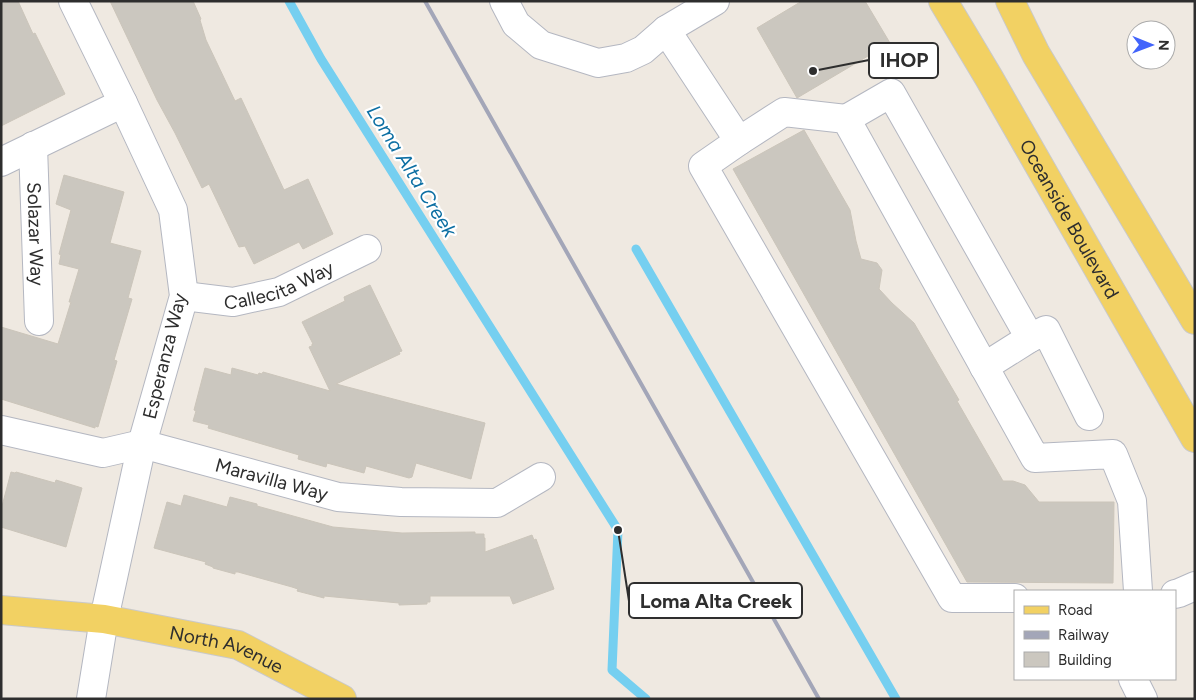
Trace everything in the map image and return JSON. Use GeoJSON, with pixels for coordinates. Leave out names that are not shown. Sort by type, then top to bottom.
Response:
{"type":"FeatureCollection","features":[{"type":"Feature","properties":{"kind":"main road","name":"Oceanside Boulevard"},"geometry":{"type":"LineString","coordinates":[[943,1],[994,86],[1195,438]]}},
{"type":"Feature","properties":{"kind":"main road"},"geometry":{"type":"LineString","coordinates":[[1010,1],[1036,54],[1195,320]]}},
{"type":"Feature","properties":{"kind":"main road","name":"North Avenue"},"geometry":{"type":"LineString","coordinates":[[1,610],[104,619],[238,645],[342,699]]}},
{"type":"Feature","properties":{"kind":"street","name":"Esperanza Way"},"geometry":{"type":"LineString","coordinates":[[73,1],[173,210],[184,296],[142,444],[104,619],[90,699]]}},
{"type":"Feature","properties":{"kind":"street"},"geometry":{"type":"LineString","coordinates":[[504,1],[516,24],[542,46],[598,63],[626,58],[643,50],[666,30],[716,1]]}},
{"type":"Feature","properties":{"kind":"street"},"geometry":{"type":"LineString","coordinates":[[666,30],[739,141]]}},
{"type":"Feature","properties":{"kind":"street"},"geometry":{"type":"LineString","coordinates":[[1014,598],[952,598],[703,166],[784,112],[846,120],[891,94],[1030,338]]}},
{"type":"Feature","properties":{"kind":"street","name":"Solazar Way"},"geometry":{"type":"LineString","coordinates":[[1,162],[123,103]]}},
{"type":"Feature","properties":{"kind":"street"},"geometry":{"type":"LineString","coordinates":[[846,120],[1034,458],[1113,454],[1132,501],[1138,590]]}},
{"type":"Feature","properties":{"kind":"street","name":"Solazar Way"},"geometry":{"type":"LineString","coordinates":[[33,146],[39,321]]}},
{"type":"Feature","properties":{"kind":"street","name":"Callecita Way"},"geometry":{"type":"LineString","coordinates":[[184,296],[233,302],[279,292],[367,249]]}},
{"type":"Feature","properties":{"kind":"street"},"geometry":{"type":"LineString","coordinates":[[984,367],[1046,330],[1089,416]]}},
{"type":"Feature","properties":{"kind":"street","name":"Maravilla Way"},"geometry":{"type":"LineString","coordinates":[[1,430],[103,453],[142,444],[338,497],[401,502],[497,503],[541,477]]}},
{"type":"Feature","properties":{"kind":"street"},"geometry":{"type":"LineString","coordinates":[[1176,594],[1195,586]]}},
{"type":"Feature","properties":{"kind":"street"},"geometry":{"type":"LineString","coordinates":[[1134,680],[1143,699]]}},
{"type":"Feature","properties":{"kind":"building"},"geometry":{"type":"Polygon","coordinates":[[[1,1],[18,1],[65,94],[1,126],[1,1]]]}},
{"type":"Feature","properties":{"kind":"building"},"geometry":{"type":"Polygon","coordinates":[[[110,1],[193,1],[201,19],[206,40],[235,101],[241,98],[284,190],[308,179],[333,234],[303,249],[299,242],[254,264],[245,246],[239,247],[209,184],[202,188],[157,100],[110,1]]]}},
{"type":"Feature","properties":{"kind":"building"},"geometry":{"type":"Polygon","coordinates":[[[802,1],[865,1],[890,43],[797,98],[757,28],[802,1]]]}},
{"type":"Feature","properties":{"kind":"building"},"geometry":{"type":"Polygon","coordinates":[[[804,130],[850,210],[861,259],[877,263],[882,270],[879,289],[914,323],[1003,481],[1013,481],[1025,485],[1039,502],[1114,502],[1113,583],[967,582],[733,169],[804,130]]]}},
{"type":"Feature","properties":{"kind":"building"},"geometry":{"type":"Polygon","coordinates":[[[64,175],[124,192],[110,243],[141,251],[128,298],[132,299],[114,360],[117,361],[98,427],[95,426],[95,428],[1,399],[1,327],[58,344],[71,302],[69,302],[79,269],[59,264],[61,255],[59,254],[71,210],[56,204],[64,175]]]}},
{"type":"Feature","properties":{"kind":"building"},"geometry":{"type":"Polygon","coordinates":[[[370,285],[402,351],[399,352],[400,354],[336,384],[485,423],[471,479],[416,463],[412,477],[409,478],[366,466],[364,473],[327,463],[326,467],[298,459],[299,455],[208,428],[209,425],[193,421],[205,368],[231,375],[232,368],[258,375],[263,372],[330,391],[309,347],[313,344],[302,322],[345,301],[344,297],[370,285]]]}},
{"type":"Feature","properties":{"kind":"building"},"geometry":{"type":"Polygon","coordinates":[[[11,472],[55,483],[56,480],[82,488],[66,547],[1,527],[1,510],[11,472]]]}},
{"type":"Feature","properties":{"kind":"building"},"geometry":{"type":"Polygon","coordinates":[[[184,495],[227,507],[230,497],[333,527],[402,533],[475,532],[475,534],[484,534],[485,552],[532,535],[534,540],[536,539],[554,589],[513,604],[510,596],[430,596],[430,602],[427,602],[427,604],[399,605],[399,603],[324,596],[324,598],[238,572],[235,572],[235,574],[213,568],[205,564],[206,562],[154,548],[167,502],[181,506],[184,495]]]}},
{"type":"Feature","properties":{"kind":"waterway","name":"Loma Alta Creek"},"geometry":{"type":"LineString","coordinates":[[289,1],[321,59],[618,530],[612,670],[646,699]]}},
{"type":"Feature","properties":{"kind":"waterway"},"geometry":{"type":"LineString","coordinates":[[636,249],[896,699]]}},
{"type":"Feature","properties":{"kind":"railway"},"geometry":{"type":"LineString","coordinates":[[425,1],[819,699]]}},
{"type":"Feature","properties":{"kind":"place","name":"IHOP"},"geometry":{"type":"Point","coordinates":[813,71]}},
{"type":"Feature","properties":{"kind":"place","name":"Loma Alta Creek"},"geometry":{"type":"Point","coordinates":[618,530]}}]}
